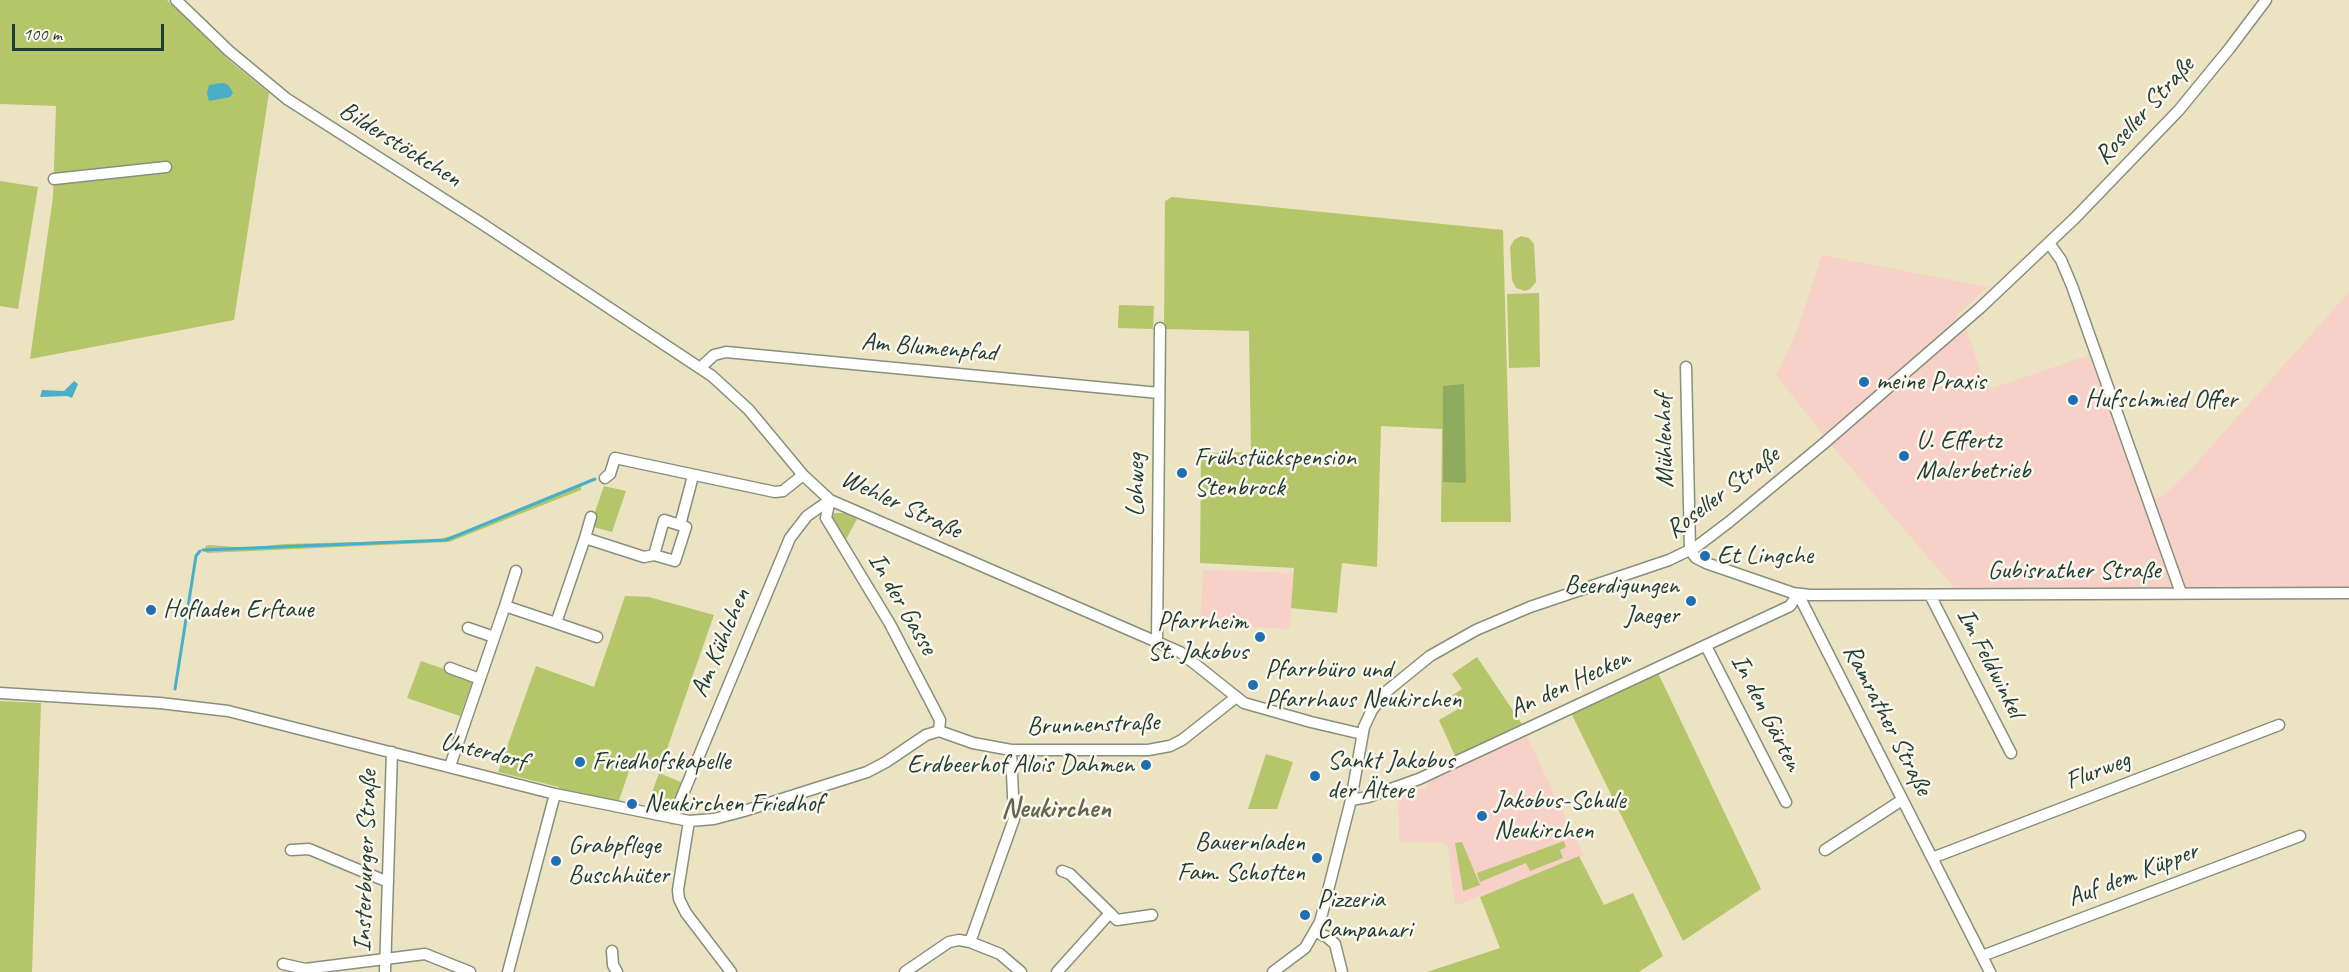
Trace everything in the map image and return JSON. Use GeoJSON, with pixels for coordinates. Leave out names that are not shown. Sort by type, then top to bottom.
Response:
{"type":"FeatureCollection","features":[{"type":"Feature","properties":{"kind":"street","name":"Bilderstöckchen"},"geometry":{"type":"LineString","coordinates":[[176,0],[229,51],[287,99],[613,309]]}},
{"type":"Feature","properties":{"kind":"street","name":"Roseller Straße"},"geometry":{"type":"LineString","coordinates":[[1316,932],[1329,890],[1351,800],[1362,734],[1372,710],[1387,691],[1422,661],[1453,642],[1522,610],[1662,563],[1690,550],[1730,522],[1831,438],[2049,243],[2127,166],[2179,110],[2266,0]]}},
{"type":"Feature","properties":{"kind":"street"},"geometry":{"type":"LineString","coordinates":[[54,179],[166,167]]}},
{"type":"Feature","properties":{"kind":"street"},"geometry":{"type":"LineString","coordinates":[[2049,243],[2069,277],[2181,593]]}},
{"type":"Feature","properties":{"kind":"street","name":"Wehler Straße"},"geometry":{"type":"LineString","coordinates":[[613,309],[700,368],[748,410],[803,475],[830,500],[1187,656],[1235,698]]}},
{"type":"Feature","properties":{"kind":"street","name":"Lohweg"},"geometry":{"type":"LineString","coordinates":[[1157,642],[1160,328]]}},
{"type":"Feature","properties":{"kind":"street","name":"Am Blumenpfad"},"geometry":{"type":"LineString","coordinates":[[700,368],[716,354],[726,352],[1159,393]]}},
{"type":"Feature","properties":{"kind":"street","name":"Mühlenhof"},"geometry":{"type":"LineString","coordinates":[[1686,367],[1690,550]]}},
{"type":"Feature","properties":{"kind":"street"},"geometry":{"type":"LineString","coordinates":[[605,478],[610,474],[615,458],[777,492],[786,490],[803,475]]}},
{"type":"Feature","properties":{"kind":"street"},"geometry":{"type":"LineString","coordinates":[[680,525],[693,476]]}},
{"type":"Feature","properties":{"kind":"street","name":"In der Gasse"},"geometry":{"type":"LineString","coordinates":[[830,500],[826,518],[895,633],[940,720],[939,731]]}},
{"type":"Feature","properties":{"kind":"street","name":"Am Kühlchen"},"geometry":{"type":"LineString","coordinates":[[673,818],[790,538],[807,516],[830,500]]}},
{"type":"Feature","properties":{"kind":"street"},"geometry":{"type":"LineString","coordinates":[[556,623],[591,517]]}},
{"type":"Feature","properties":{"kind":"street"},"geometry":{"type":"LineString","coordinates":[[585,538],[644,557],[654,555],[675,561],[686,526],[664,520],[654,555]]}},
{"type":"Feature","properties":{"kind":"street"},"geometry":{"type":"LineString","coordinates":[[1690,550],[1696,558],[1706,563],[1798,594]]}},
{"type":"Feature","properties":{"kind":"street"},"geometry":{"type":"LineString","coordinates":[[450,766],[516,571]]}},
{"type":"Feature","properties":{"kind":"street","name":"Gubisrather Straße"},"geometry":{"type":"LineString","coordinates":[[1798,594],[2349,593]]}},
{"type":"Feature","properties":{"kind":"street","name":"An den Hecken"},"geometry":{"type":"LineString","coordinates":[[1351,800],[1368,797],[1419,779],[1790,606],[1798,594]]}},
{"type":"Feature","properties":{"kind":"street","name":"Ramrather Straße"},"geometry":{"type":"LineString","coordinates":[[1798,594],[1990,972]]}},
{"type":"Feature","properties":{"kind":"street","name":"Im Feldwinkel"},"geometry":{"type":"LineString","coordinates":[[1930,595],[2011,753]]}},
{"type":"Feature","properties":{"kind":"street"},"geometry":{"type":"LineString","coordinates":[[505,606],[597,637]]}},
{"type":"Feature","properties":{"kind":"street"},"geometry":{"type":"LineString","coordinates":[[468,628],[494,637]]}},
{"type":"Feature","properties":{"kind":"street","name":"In den Gärten"},"geometry":{"type":"LineString","coordinates":[[1706,646],[1786,802]]}},
{"type":"Feature","properties":{"kind":"street"},"geometry":{"type":"LineString","coordinates":[[450,668],[480,679]]}},
{"type":"Feature","properties":{"kind":"street","name":"Unterdorf"},"geometry":{"type":"LineString","coordinates":[[0,693],[198,706],[241,714],[555,794],[689,821],[714,819],[744,811],[863,774],[886,762],[926,735],[939,731]]}},
{"type":"Feature","properties":{"kind":"street"},"geometry":{"type":"LineString","coordinates":[[1235,698],[1289,716],[1362,734]]}},
{"type":"Feature","properties":{"kind":"street","name":"Brunnenstraße"},"geometry":{"type":"LineString","coordinates":[[939,731],[973,743],[1011,750],[1140,751],[1165,747],[1186,738],[1235,698]]}},
{"type":"Feature","properties":{"kind":"street","name":"Flurweg"},"geometry":{"type":"LineString","coordinates":[[1932,858],[2279,725]]}},
{"type":"Feature","properties":{"kind":"street"},"geometry":{"type":"LineString","coordinates":[[970,942],[1014,816],[1011,750]]}},
{"type":"Feature","properties":{"kind":"street","name":"Insterburger Straße"},"geometry":{"type":"LineString","coordinates":[[385,972],[392,752]]}},
{"type":"Feature","properties":{"kind":"street"},"geometry":{"type":"LineString","coordinates":[[508,972],[555,794]]}},
{"type":"Feature","properties":{"kind":"street"},"geometry":{"type":"LineString","coordinates":[[1825,850],[1902,800]]}},
{"type":"Feature","properties":{"kind":"street"},"geometry":{"type":"LineString","coordinates":[[689,821],[678,890],[679,899],[686,913],[731,972]]}},
{"type":"Feature","properties":{"kind":"street","name":"Auf dem Küpper"},"geometry":{"type":"LineString","coordinates":[[1982,956],[2300,836]]}},
{"type":"Feature","properties":{"kind":"street"},"geometry":{"type":"LineString","coordinates":[[291,850],[309,849],[388,882]]}},
{"type":"Feature","properties":{"kind":"street"},"geometry":{"type":"LineString","coordinates":[[1062,871],[1070,874],[1117,920],[1152,915]]}},
{"type":"Feature","properties":{"kind":"street"},"geometry":{"type":"LineString","coordinates":[[1057,972],[1110,913]]}},
{"type":"Feature","properties":{"kind":"street"},"geometry":{"type":"LineString","coordinates":[[1273,972],[1300,952],[1316,932],[1335,944],[1342,972]]}},
{"type":"Feature","properties":{"kind":"street"},"geometry":{"type":"LineString","coordinates":[[905,972],[950,942],[959,940],[1000,954],[1021,972]]}},
{"type":"Feature","properties":{"kind":"street"},"geometry":{"type":"LineString","coordinates":[[612,951],[613,965],[617,972]]}},
{"type":"Feature","properties":{"kind":"street"},"geometry":{"type":"LineString","coordinates":[[283,964],[304,969],[425,954],[470,972]]}},
{"type":"Feature","properties":{"kind":"shaded area"},"geometry":{"type":"Polygon","coordinates":[[[1822,255],[1988,287],[1957,315],[1967,331],[1986,386],[1988,385],[1990,389],[2089,355],[2173,589],[1958,592],[1831,445],[1776,375],[1797,331],[1822,255]]]}},
{"type":"Feature","properties":{"kind":"shaded area"},"geometry":{"type":"Polygon","coordinates":[[[2349,292],[2349,590],[2187,590],[2153,496],[2157,499],[2167,492],[2191,469],[2349,292]]]}},
{"type":"Feature","properties":{"kind":"shaded area"},"geometry":{"type":"Polygon","coordinates":[[[1203,570],[1294,573],[1290,629],[1200,624],[1203,570]]]}},
{"type":"Feature","properties":{"kind":"shaded area","name":"Jakobus-Schule Neukirchen"},"geometry":{"type":"Polygon","coordinates":[[[1526,735],[1584,855],[1455,906],[1448,846],[1445,843],[1399,842],[1398,790],[1427,789],[1427,780],[1526,735]]]}},
{"type":"Feature","properties":{"kind":"green space"},"geometry":{"type":"Polygon","coordinates":[[[0,0],[167,0],[229,60],[269,93],[234,320],[30,359],[53,197],[56,106],[0,104],[0,0]]]}},
{"type":"Feature","properties":{"kind":"green space"},"geometry":{"type":"Polygon","coordinates":[[[0,181],[38,187],[18,309],[0,306],[0,181]]]}},
{"type":"Feature","properties":{"kind":"green space"},"geometry":{"type":"Polygon","coordinates":[[[1172,197],[1503,230],[1511,522],[1441,522],[1442,429],[1381,426],[1377,567],[1342,563],[1337,613],[1291,608],[1294,568],[1200,563],[1201,453],[1251,452],[1249,331],[1164,329],[1165,201],[1172,197]]]}},
{"type":"Feature","properties":{"kind":"green space"},"geometry":{"type":"Polygon","coordinates":[[[1521,236],[1529,238],[1534,244],[1536,282],[1525,291],[1516,288],[1512,280],[1510,247],[1514,240],[1521,236]]]}},
{"type":"Feature","properties":{"kind":"green space"},"geometry":{"type":"Polygon","coordinates":[[[1539,293],[1540,367],[1509,368],[1507,294],[1539,293]]]}},
{"type":"Feature","properties":{"kind":"green space"},"geometry":{"type":"Polygon","coordinates":[[[1119,305],[1154,306],[1153,329],[1118,328],[1119,305]]]}},
{"type":"Feature","properties":{"kind":"green space"},"geometry":{"type":"Polygon","coordinates":[[[1464,384],[1466,483],[1443,482],[1443,386],[1464,384]]]}},
{"type":"Feature","properties":{"kind":"green space"},"geometry":{"type":"Polygon","coordinates":[[[581,484],[581,490],[449,542],[207,553],[204,551],[209,545],[249,548],[284,544],[436,540],[458,534],[581,484]]]}},
{"type":"Feature","properties":{"kind":"green space"},"geometry":{"type":"Polygon","coordinates":[[[604,486],[626,491],[612,532],[590,526],[604,486]]]}},
{"type":"Feature","properties":{"kind":"green space"},"geometry":{"type":"Polygon","coordinates":[[[835,513],[845,513],[857,519],[844,543],[831,518],[835,513]]]}},
{"type":"Feature","properties":{"kind":"green space"},"geometry":{"type":"Polygon","coordinates":[[[625,596],[649,597],[714,615],[661,766],[634,757],[618,803],[558,790],[559,787],[498,772],[536,666],[594,687],[625,596]]]}},
{"type":"Feature","properties":{"kind":"green space"},"geometry":{"type":"Polygon","coordinates":[[[1477,657],[1522,724],[1455,756],[1439,720],[1458,709],[1450,697],[1462,689],[1452,674],[1477,657]]]}},
{"type":"Feature","properties":{"kind":"green space"},"geometry":{"type":"Polygon","coordinates":[[[421,661],[473,679],[460,716],[407,698],[421,661]]]}},
{"type":"Feature","properties":{"kind":"green space"},"geometry":{"type":"Polygon","coordinates":[[[1658,673],[1761,889],[1683,941],[1571,713],[1658,673]]]}},
{"type":"Feature","properties":{"kind":"green space"},"geometry":{"type":"Polygon","coordinates":[[[0,701],[41,703],[32,972],[0,972],[0,701]]]}},
{"type":"Feature","properties":{"kind":"green space"},"geometry":{"type":"Polygon","coordinates":[[[1266,754],[1293,762],[1277,809],[1248,809],[1266,754]]]}},
{"type":"Feature","properties":{"kind":"green space"},"geometry":{"type":"Polygon","coordinates":[[[659,773],[681,782],[673,804],[662,810],[647,807],[659,773]]]}},
{"type":"Feature","properties":{"kind":"green space"},"geometry":{"type":"Polygon","coordinates":[[[1564,841],[1566,847],[1560,850],[1563,858],[1530,871],[1526,863],[1480,882],[1477,873],[1564,841]]]}},
{"type":"Feature","properties":{"kind":"green space"},"geometry":{"type":"Polygon","coordinates":[[[1462,842],[1480,885],[1463,891],[1455,843],[1462,842]]]}},
{"type":"Feature","properties":{"kind":"green space"},"geometry":{"type":"Polygon","coordinates":[[[1579,856],[1604,905],[1633,893],[1663,956],[1639,972],[1427,972],[1500,948],[1480,897],[1579,856]]]}},
{"type":"Feature","properties":{"kind":"water"},"geometry":{"type":"Polygon","coordinates":[[[227,84],[233,93],[230,97],[209,101],[207,93],[209,85],[227,84]]]}},
{"type":"Feature","properties":{"kind":"water"},"geometry":{"type":"Polygon","coordinates":[[[74,381],[78,384],[72,398],[67,396],[40,397],[42,390],[64,391],[74,381]]]}},
{"type":"Feature","properties":{"kind":"waterway"},"geometry":{"type":"LineString","coordinates":[[203,550],[446,540],[595,479]]}},
{"type":"Feature","properties":{"kind":"waterway"},"geometry":{"type":"LineString","coordinates":[[175,689],[196,556],[200,551]]}},
{"type":"Feature","properties":{"kind":"place","name":"meine Praxis"},"geometry":{"type":"Point","coordinates":[1864,382]}},
{"type":"Feature","properties":{"kind":"place","name":"Hufschmied Offer"},"geometry":{"type":"Point","coordinates":[2073,400]}},
{"type":"Feature","properties":{"kind":"place","name":"U. Effertz Malerbetrieb"},"geometry":{"type":"Point","coordinates":[1904,456]}},
{"type":"Feature","properties":{"kind":"place","name":"Frühstückspension Stenbrock"},"geometry":{"type":"Point","coordinates":[1182,473]}},
{"type":"Feature","properties":{"kind":"place","name":"Et Lingche"},"geometry":{"type":"Point","coordinates":[1705,556]}},
{"type":"Feature","properties":{"kind":"place","name":"Beerdigungen Jaeger"},"geometry":{"type":"Point","coordinates":[1691,601]}},
{"type":"Feature","properties":{"kind":"place","name":"Hofladen Erftaue"},"geometry":{"type":"Point","coordinates":[151,610]}},
{"type":"Feature","properties":{"kind":"place","name":"Pfarrheim St. Jakobus"},"geometry":{"type":"Point","coordinates":[1260,637]}},
{"type":"Feature","properties":{"kind":"place","name":"Pfarrbüro und Pfarrhaus Neukirchen"},"geometry":{"type":"Point","coordinates":[1253,685]}},
{"type":"Feature","properties":{"kind":"place","name":"Friedhofskapelle"},"geometry":{"type":"Point","coordinates":[580,762]}},
{"type":"Feature","properties":{"kind":"place","name":"Erdbeerhof Alois Dahmen"},"geometry":{"type":"Point","coordinates":[1146,765]}},
{"type":"Feature","properties":{"kind":"place","name":"Sankt Jakobus der Ältere"},"geometry":{"type":"Point","coordinates":[1315,776]}},
{"type":"Feature","properties":{"kind":"place","name":"Neukirchen Friedhof"},"geometry":{"type":"Point","coordinates":[632,804]}},
{"type":"Feature","properties":{"kind":"place","name":"Jakobus-Schule Neukirchen"},"geometry":{"type":"Point","coordinates":[1482,816]}},
{"type":"Feature","properties":{"kind":"place","name":"Bauernladen Fam. Schotten"},"geometry":{"type":"Point","coordinates":[1317,858]}},
{"type":"Feature","properties":{"kind":"place","name":"Grabpflege Buschhüter"},"geometry":{"type":"Point","coordinates":[556,861]}},
{"type":"Feature","properties":{"kind":"place","name":"Pizzeria Campanari"},"geometry":{"type":"Point","coordinates":[1305,915]}},
{"type":"Feature","properties":{"kind":"district","name":"Neukirchen"},"geometry":{"type":"Point","coordinates":[1056,810]}}]}
